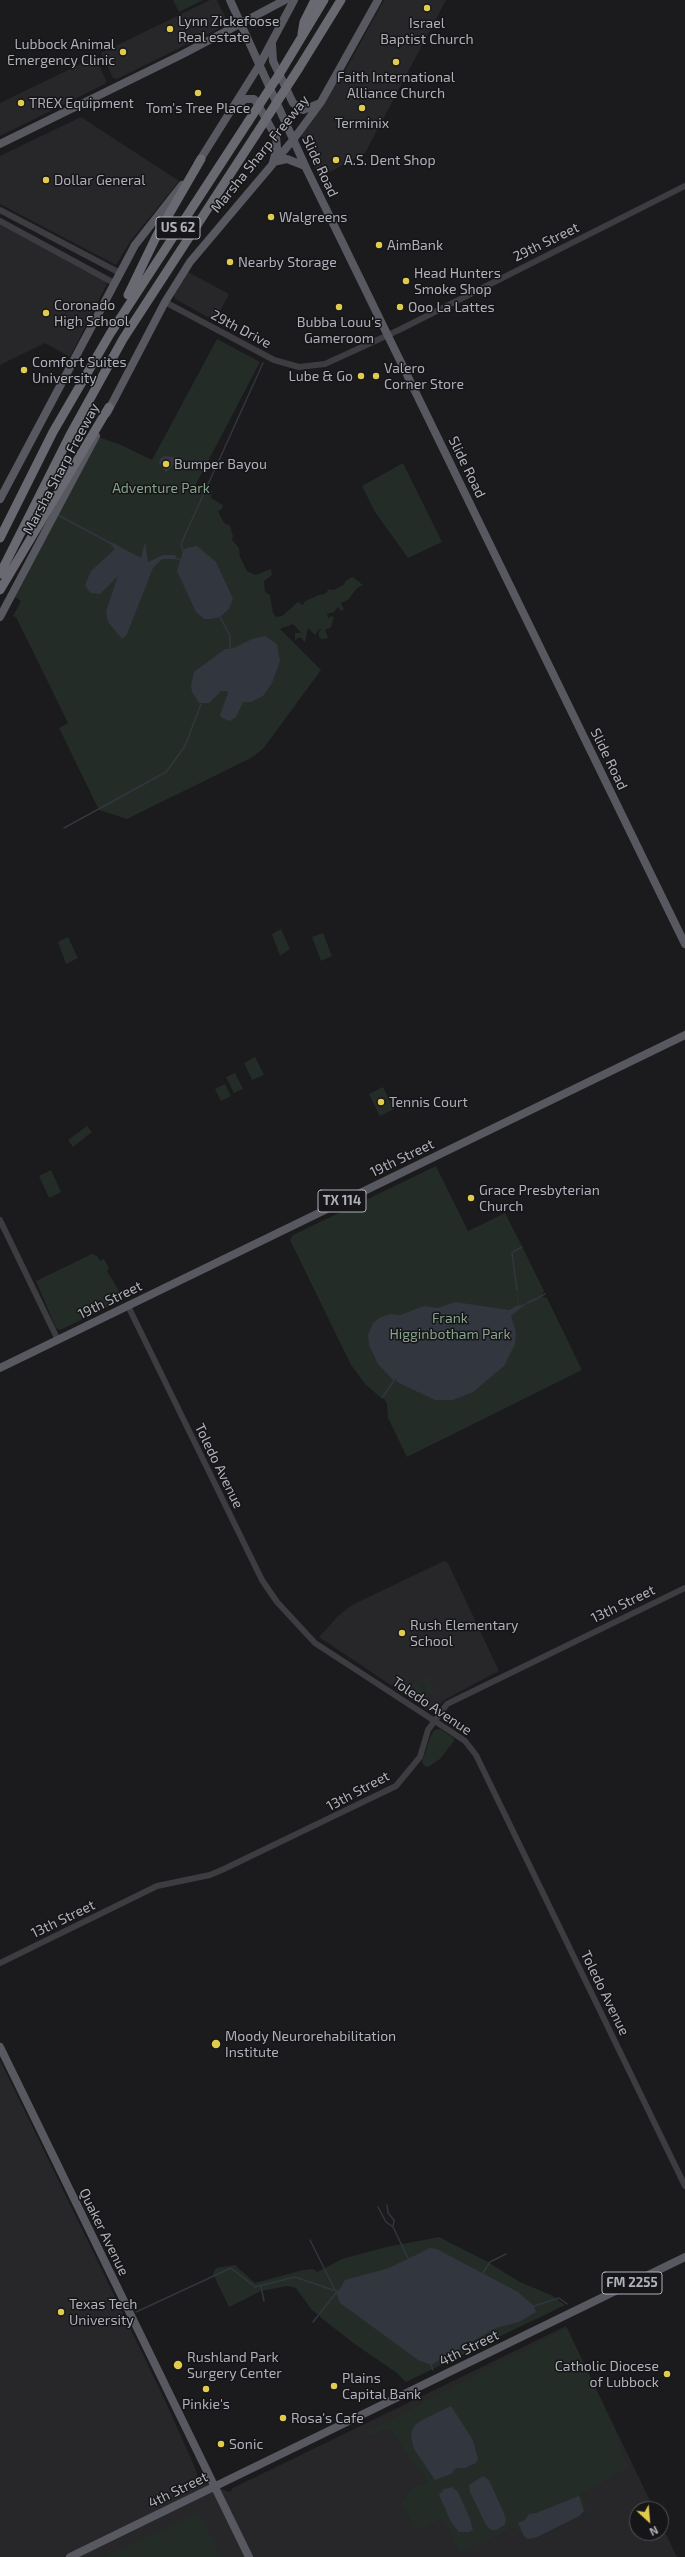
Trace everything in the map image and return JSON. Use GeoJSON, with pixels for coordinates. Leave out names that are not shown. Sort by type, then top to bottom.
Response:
{"type":"FeatureCollection","features":[{"type":"Feature","properties":{"kind":"highway"},"geometry":{"type":"LineString","coordinates":[[301,40],[304,22],[315,0]]}},
{"type":"Feature","properties":{"kind":"highway","name":"Marsha Sharp Freeway"},"geometry":{"type":"LineString","coordinates":[[0,538],[53,432],[110,334],[294,51],[324,0]]}},
{"type":"Feature","properties":{"kind":"highway","name":"Marsha Sharp Freeway"},"geometry":{"type":"LineString","coordinates":[[0,574],[70,435],[123,340],[299,68],[341,0]]}},
{"type":"Feature","properties":{"kind":"highway"},"geometry":{"type":"LineString","coordinates":[[110,334],[157,235],[201,159]]}},
{"type":"Feature","properties":{"kind":"highway"},"geometry":{"type":"LineString","coordinates":[[0,590],[110,407]]}},
{"type":"Feature","properties":{"kind":"main road","name":"Slide Road"},"geometry":{"type":"LineString","coordinates":[[230,0],[305,166],[685,944]]}},
{"type":"Feature","properties":{"kind":"main road"},"geometry":{"type":"LineString","coordinates":[[0,144],[241,24],[251,17],[285,0]]}},
{"type":"Feature","properties":{"kind":"main road"},"geometry":{"type":"LineString","coordinates":[[0,499],[135,245],[201,159],[260,64],[294,0]]}},
{"type":"Feature","properties":{"kind":"main road","name":"Marsha Sharp Freeway"},"geometry":{"type":"LineString","coordinates":[[0,617],[165,302],[194,257],[293,140],[321,102],[378,0]]}},
{"type":"Feature","properties":{"kind":"main road"},"geometry":{"type":"LineString","coordinates":[[272,41],[273,61],[293,103],[307,110],[321,102]]}},
{"type":"Feature","properties":{"kind":"main road"},"geometry":{"type":"LineString","coordinates":[[233,109],[245,99],[254,99],[276,137],[277,148],[273,162],[287,159],[305,166]]}},
{"type":"Feature","properties":{"kind":"main road","name":"19th Street"},"geometry":{"type":"LineString","coordinates":[[0,1368],[685,1035]]}},
{"type":"Feature","properties":{"kind":"main road","name":"Quaker Avenue"},"geometry":{"type":"LineString","coordinates":[[0,2046],[249,2557]]}},
{"type":"Feature","properties":{"kind":"main road","name":"4th Street"},"geometry":{"type":"LineString","coordinates":[[70,2557],[685,2257]]}},
{"type":"Feature","properties":{"kind":"street","name":"29th Street"},"geometry":{"type":"LineString","coordinates":[[309,367],[339,359],[685,186]]}},
{"type":"Feature","properties":{"kind":"street"},"geometry":{"type":"LineString","coordinates":[[0,210],[120,273]]}},
{"type":"Feature","properties":{"kind":"street"},"geometry":{"type":"LineString","coordinates":[[0,220],[114,283]]}},
{"type":"Feature","properties":{"kind":"street"},"geometry":{"type":"LineString","coordinates":[[70,258],[75,249]]}},
{"type":"Feature","properties":{"kind":"street","name":"29th Drive"},"geometry":{"type":"LineString","coordinates":[[165,302],[274,360],[289,365],[309,367]]}},
{"type":"Feature","properties":{"kind":"street"},"geometry":{"type":"LineString","coordinates":[[0,1220],[58,1340]]}},
{"type":"Feature","properties":{"kind":"street","name":"Toledo Avenue"},"geometry":{"type":"LineString","coordinates":[[128,1306],[268,1591],[288,1617],[315,1643],[465,1741],[476,1755],[685,2186]]}},
{"type":"Feature","properties":{"kind":"street","name":"13th Street"},"geometry":{"type":"LineString","coordinates":[[0,1962],[157,1886],[210,1875],[224,1869],[396,1786],[420,1758],[434,1720],[447,1704],[454,1699],[685,1588]]}},
{"type":"Feature","properties":{"kind":"shaded area"},"geometry":{"type":"Polygon","coordinates":[[[210,0],[217,0],[225,17],[225,23],[222,27],[117,79],[113,78],[101,53],[210,0]]]}},
{"type":"Feature","properties":{"kind":"shaded area"},"geometry":{"type":"Polygon","coordinates":[[[384,0],[446,0],[365,153],[319,178],[301,135],[347,67],[384,0]]]}},
{"type":"Feature","properties":{"kind":"shaded area"},"geometry":{"type":"Polygon","coordinates":[[[95,57],[106,80],[105,84],[0,136],[0,103],[95,57]]]}},
{"type":"Feature","properties":{"kind":"shaded area"},"geometry":{"type":"Polygon","coordinates":[[[81,117],[179,181],[130,242],[116,265],[0,204],[0,156],[81,117]]]}},
{"type":"Feature","properties":{"kind":"shaded area","name":"Coronado High School"},"geometry":{"type":"Polygon","coordinates":[[[0,224],[108,282],[70,357],[45,343],[0,365],[0,224]]]}},
{"type":"Feature","properties":{"kind":"shaded area"},"geometry":{"type":"Polygon","coordinates":[[[188,272],[229,294],[215,321],[175,299],[174,294],[188,272]]]}},
{"type":"Feature","properties":{"kind":"shaded area","name":"Bumper Bayou"},"geometry":{"type":"Polygon","coordinates":[[[164,456],[176,457],[179,459],[166,472],[159,463],[160,459],[164,456]]]}},
{"type":"Feature","properties":{"kind":"shaded area"},"geometry":{"type":"Polygon","coordinates":[[[145,542],[148,562],[163,555],[175,555],[177,559],[162,559],[153,568],[127,634],[122,639],[108,622],[106,611],[118,576],[100,594],[90,593],[85,585],[91,571],[115,549],[111,545],[113,543],[141,558],[145,542]]]}},
{"type":"Feature","properties":{"kind":"shaded area"},"geometry":{"type":"Polygon","coordinates":[[[197,546],[216,562],[233,599],[229,609],[220,617],[204,619],[196,612],[177,571],[183,551],[186,548],[197,546]]]}},
{"type":"Feature","properties":{"kind":"shaded area"},"geometry":{"type":"Polygon","coordinates":[[[265,636],[277,644],[280,661],[272,683],[263,696],[251,702],[243,702],[236,717],[230,721],[222,718],[220,715],[228,693],[227,691],[221,691],[209,703],[199,703],[192,692],[191,685],[194,672],[225,649],[234,648],[252,639],[265,636]]]}},
{"type":"Feature","properties":{"kind":"shaded area"},"geometry":{"type":"Polygon","coordinates":[[[517,1290],[519,1306],[527,1303],[511,1316],[516,1332],[515,1344],[504,1366],[473,1392],[453,1400],[435,1400],[396,1381],[397,1378],[393,1380],[378,1364],[369,1345],[368,1335],[373,1323],[379,1318],[390,1314],[400,1315],[424,1306],[438,1308],[455,1302],[509,1310],[518,1305],[517,1290]]]}},
{"type":"Feature","properties":{"kind":"shaded area","name":"Rush Elementary School"},"geometry":{"type":"Polygon","coordinates":[[[444,1561],[448,1563],[499,1671],[446,1699],[431,1712],[319,1637],[338,1616],[352,1605],[444,1561]]]}},
{"type":"Feature","properties":{"kind":"shaded area","name":"Texas Tech University"},"geometry":{"type":"Polygon","coordinates":[[[0,2060],[163,2396],[196,2470],[199,2481],[230,2492],[233,2488],[566,2326],[650,2501],[629,2501],[629,2541],[669,2540],[677,2557],[0,2557],[0,2060]]]}},
{"type":"Feature","properties":{"kind":"shaded area"},"geometry":{"type":"Polygon","coordinates":[[[430,2248],[437,2249],[518,2292],[534,2306],[536,2312],[519,2322],[496,2328],[431,2365],[418,2360],[340,2303],[336,2291],[339,2290],[345,2280],[389,2268],[430,2248]]]}},
{"type":"Feature","properties":{"kind":"shaded area"},"geometry":{"type":"Polygon","coordinates":[[[451,2406],[473,2440],[478,2459],[476,2463],[465,2468],[456,2468],[451,2474],[435,2480],[414,2449],[411,2438],[412,2430],[415,2425],[424,2419],[451,2406]]]}},
{"type":"Feature","properties":{"kind":"shaded area"},"geometry":{"type":"Polygon","coordinates":[[[483,2476],[489,2480],[506,2518],[505,2525],[496,2530],[491,2530],[486,2525],[470,2492],[469,2485],[483,2476]]]}},
{"type":"Feature","properties":{"kind":"shaded area"},"geometry":{"type":"Polygon","coordinates":[[[452,2487],[458,2492],[470,2519],[473,2530],[469,2532],[459,2532],[451,2522],[439,2495],[444,2489],[452,2487]]]}},
{"type":"Feature","properties":{"kind":"shaded area"},"geometry":{"type":"Polygon","coordinates":[[[579,2496],[584,2511],[579,2516],[537,2537],[528,2539],[524,2536],[518,2523],[525,2520],[529,2514],[536,2513],[579,2496]]]}},
{"type":"Feature","properties":{"kind":"green space"},"geometry":{"type":"Polygon","coordinates":[[[173,0],[203,0],[179,12],[173,0]]]}},
{"type":"Feature","properties":{"kind":"green space","name":"Adventure Park"},"geometry":{"type":"Polygon","coordinates":[[[217,339],[260,362],[195,486],[201,490],[212,491],[211,498],[223,505],[222,509],[218,511],[224,523],[230,526],[233,536],[232,540],[239,548],[240,557],[247,571],[255,575],[271,569],[272,575],[264,581],[265,592],[270,595],[273,613],[276,617],[282,616],[298,602],[303,605],[305,601],[325,594],[329,589],[333,590],[344,585],[345,581],[350,578],[353,577],[363,585],[357,588],[348,600],[341,603],[344,610],[340,610],[338,607],[334,612],[327,614],[329,619],[330,616],[334,617],[331,627],[325,630],[328,637],[326,639],[321,639],[319,636],[319,631],[322,629],[319,629],[315,635],[308,628],[305,642],[300,637],[295,640],[295,633],[301,633],[293,624],[280,629],[321,670],[263,749],[251,758],[127,819],[99,810],[59,728],[68,723],[16,617],[13,616],[21,601],[15,597],[98,437],[119,444],[152,460],[217,339]]]}},
{"type":"Feature","properties":{"kind":"green space"},"geometry":{"type":"Polygon","coordinates":[[[403,463],[442,542],[408,558],[375,512],[362,486],[403,463]]]}},
{"type":"Feature","properties":{"kind":"green space"},"geometry":{"type":"Polygon","coordinates":[[[281,929],[290,949],[280,956],[272,934],[281,929]]]}},
{"type":"Feature","properties":{"kind":"green space"},"geometry":{"type":"Polygon","coordinates":[[[323,933],[332,956],[321,961],[312,937],[323,933]]]}},
{"type":"Feature","properties":{"kind":"green space"},"geometry":{"type":"Polygon","coordinates":[[[68,937],[78,958],[66,964],[58,942],[68,937]]]}},
{"type":"Feature","properties":{"kind":"green space"},"geometry":{"type":"Polygon","coordinates":[[[255,1057],[264,1075],[252,1080],[244,1063],[255,1057]]]}},
{"type":"Feature","properties":{"kind":"green space"},"geometry":{"type":"Polygon","coordinates":[[[235,1073],[243,1089],[234,1093],[226,1077],[235,1073]]]}},
{"type":"Feature","properties":{"kind":"green space"},"geometry":{"type":"Polygon","coordinates":[[[225,1084],[231,1096],[221,1101],[215,1089],[225,1084]]]}},
{"type":"Feature","properties":{"kind":"green space","name":"Tennis Court"},"geometry":{"type":"Polygon","coordinates":[[[383,1087],[394,1109],[380,1116],[369,1094],[383,1087]]]}},
{"type":"Feature","properties":{"kind":"green space"},"geometry":{"type":"Polygon","coordinates":[[[87,1126],[92,1132],[73,1147],[68,1140],[87,1126]]]}},
{"type":"Feature","properties":{"kind":"green space","name":"Frank Higginbotham Park"},"geometry":{"type":"Polygon","coordinates":[[[436,1166],[468,1231],[505,1213],[522,1246],[519,1248],[523,1248],[544,1291],[541,1296],[547,1298],[582,1370],[407,1457],[388,1418],[387,1404],[383,1397],[380,1397],[366,1385],[351,1365],[290,1240],[293,1235],[436,1166]]]}},
{"type":"Feature","properties":{"kind":"green space"},"geometry":{"type":"Polygon","coordinates":[[[51,1170],[61,1192],[49,1198],[39,1176],[51,1170]]]}},
{"type":"Feature","properties":{"kind":"green space"},"geometry":{"type":"Polygon","coordinates":[[[92,1254],[97,1256],[100,1261],[104,1259],[109,1268],[107,1271],[122,1296],[120,1301],[60,1330],[56,1328],[36,1281],[92,1254]]]}},
{"type":"Feature","properties":{"kind":"green space"},"geometry":{"type":"Polygon","coordinates":[[[428,1677],[435,1691],[429,1694],[421,1680],[428,1677]]]}},
{"type":"Feature","properties":{"kind":"green space"},"geometry":{"type":"Polygon","coordinates":[[[419,1681],[426,1696],[420,1699],[412,1684],[419,1681]]]}},
{"type":"Feature","properties":{"kind":"green space"},"geometry":{"type":"Polygon","coordinates":[[[440,1729],[454,1738],[454,1741],[440,1759],[428,1767],[424,1766],[422,1762],[430,1738],[434,1730],[440,1729]]]}},
{"type":"Feature","properties":{"kind":"green space"},"geometry":{"type":"Polygon","coordinates":[[[439,2237],[486,2261],[520,2282],[551,2295],[565,2305],[406,2382],[397,2373],[356,2345],[320,2317],[320,2313],[317,2314],[311,2309],[296,2288],[287,2286],[261,2291],[229,2307],[214,2276],[212,2276],[216,2268],[235,2265],[255,2283],[303,2270],[313,2269],[317,2272],[342,2259],[386,2247],[439,2237]]]}},
{"type":"Feature","properties":{"kind":"green space"},"geometry":{"type":"Polygon","coordinates":[[[567,2328],[616,2432],[628,2468],[581,2494],[586,2509],[581,2516],[533,2540],[526,2540],[515,2527],[462,2552],[458,2550],[446,2523],[439,2520],[421,2530],[414,2527],[401,2502],[414,2487],[427,2483],[422,2471],[410,2459],[391,2429],[368,2435],[368,2431],[567,2328]]]}},
{"type":"Feature","properties":{"kind":"green space"},"geometry":{"type":"Polygon","coordinates":[[[199,2513],[221,2557],[103,2557],[191,2516],[199,2513]]]}},
{"type":"Feature","properties":{"kind":"waterway"},"geometry":{"type":"LineString","coordinates":[[183,551],[181,544],[263,363]]}},
{"type":"Feature","properties":{"kind":"waterway"},"geometry":{"type":"LineString","coordinates":[[58,515],[112,544]]}},
{"type":"Feature","properties":{"kind":"waterway"},"geometry":{"type":"LineString","coordinates":[[177,559],[181,560]]}},
{"type":"Feature","properties":{"kind":"waterway"},"geometry":{"type":"LineString","coordinates":[[220,617],[230,636],[230,648]]}},
{"type":"Feature","properties":{"kind":"waterway"},"geometry":{"type":"LineString","coordinates":[[64,828],[166,772],[185,746],[201,704]]}},
{"type":"Feature","properties":{"kind":"waterway"},"geometry":{"type":"LineString","coordinates":[[513,1252],[522,1247]]}},
{"type":"Feature","properties":{"kind":"waterway"},"geometry":{"type":"LineString","coordinates":[[512,1253],[517,1290]]}},
{"type":"Feature","properties":{"kind":"waterway"},"geometry":{"type":"LineString","coordinates":[[539,1297],[545,1294]]}},
{"type":"Feature","properties":{"kind":"waterway"},"geometry":{"type":"LineString","coordinates":[[527,1303],[538,1298]]}},
{"type":"Feature","properties":{"kind":"waterway"},"geometry":{"type":"LineString","coordinates":[[382,1398],[396,1378]]}},
{"type":"Feature","properties":{"kind":"waterway"},"geometry":{"type":"LineString","coordinates":[[387,2205],[388,2213],[394,2220],[393,2227],[408,2258]]}},
{"type":"Feature","properties":{"kind":"waterway"},"geometry":{"type":"LineString","coordinates":[[378,2207],[386,2222],[393,2227]]}},
{"type":"Feature","properties":{"kind":"waterway"},"geometry":{"type":"LineString","coordinates":[[310,2240],[335,2290]]}},
{"type":"Feature","properties":{"kind":"waterway"},"geometry":{"type":"LineString","coordinates":[[483,2273],[490,2262],[506,2254]]}},
{"type":"Feature","properties":{"kind":"waterway"},"geometry":{"type":"LineString","coordinates":[[136,2312],[231,2268],[255,2287],[295,2277],[336,2291]]}},
{"type":"Feature","properties":{"kind":"waterway"},"geometry":{"type":"LineString","coordinates":[[261,2286],[264,2301]]}},
{"type":"Feature","properties":{"kind":"waterway"},"geometry":{"type":"LineString","coordinates":[[313,2322],[336,2293]]}},
{"type":"Feature","properties":{"kind":"waterway"},"geometry":{"type":"LineString","coordinates":[[534,2306],[559,2298],[567,2304]]}},
{"type":"Feature","properties":{"kind":"waterway"},"geometry":{"type":"LineString","coordinates":[[431,2365],[433,2370]]}},
{"type":"Feature","properties":{"kind":"place","name":"Israel Baptist Church"},"geometry":{"type":"Point","coordinates":[427,8]}},
{"type":"Feature","properties":{"kind":"place","name":"Lynn Zickefoose Real estate"},"geometry":{"type":"Point","coordinates":[170,29]}},
{"type":"Feature","properties":{"kind":"place","name":"Lubbock Animal Emergency Clinic"},"geometry":{"type":"Point","coordinates":[123,52]}},
{"type":"Feature","properties":{"kind":"place","name":"Faith International Alliance Church"},"geometry":{"type":"Point","coordinates":[396,62]}},
{"type":"Feature","properties":{"kind":"place","name":"Tom's Tree Place"},"geometry":{"type":"Point","coordinates":[198,93]}},
{"type":"Feature","properties":{"kind":"place","name":"TREX Equipment"},"geometry":{"type":"Point","coordinates":[21,103]}},
{"type":"Feature","properties":{"kind":"place","name":"Terminix"},"geometry":{"type":"Point","coordinates":[362,108]}},
{"type":"Feature","properties":{"kind":"place","name":"A.S. Dent Shop"},"geometry":{"type":"Point","coordinates":[336,160]}},
{"type":"Feature","properties":{"kind":"place","name":"Dollar General"},"geometry":{"type":"Point","coordinates":[46,180]}},
{"type":"Feature","properties":{"kind":"place","name":"Walgreens"},"geometry":{"type":"Point","coordinates":[271,217]}},
{"type":"Feature","properties":{"kind":"place","name":"AimBank"},"geometry":{"type":"Point","coordinates":[379,245]}},
{"type":"Feature","properties":{"kind":"place","name":"Nearby Storage"},"geometry":{"type":"Point","coordinates":[230,262]}},
{"type":"Feature","properties":{"kind":"place","name":"Head Hunters Smoke Shop"},"geometry":{"type":"Point","coordinates":[406,281]}},
{"type":"Feature","properties":{"kind":"place","name":"Bubba Louu's Gameroom"},"geometry":{"type":"Point","coordinates":[339,307]}},
{"type":"Feature","properties":{"kind":"place","name":"Ooo La Lattes"},"geometry":{"type":"Point","coordinates":[400,307]}},
{"type":"Feature","properties":{"kind":"place","name":"Coronado High School"},"geometry":{"type":"Point","coordinates":[46,313]}},
{"type":"Feature","properties":{"kind":"place","name":"Comfort Suites University"},"geometry":{"type":"Point","coordinates":[24,370]}},
{"type":"Feature","properties":{"kind":"place","name":"Lube & Go"},"geometry":{"type":"Point","coordinates":[361,376]}},
{"type":"Feature","properties":{"kind":"place","name":"Valero Corner Store"},"geometry":{"type":"Point","coordinates":[376,376]}},
{"type":"Feature","properties":{"kind":"place","name":"Bumper Bayou"},"geometry":{"type":"Point","coordinates":[166,464]}},
{"type":"Feature","properties":{"kind":"place","name":"Tennis Court"},"geometry":{"type":"Point","coordinates":[381,1102]}},
{"type":"Feature","properties":{"kind":"place","name":"Grace Presbyterian Church"},"geometry":{"type":"Point","coordinates":[471,1198]}},
{"type":"Feature","properties":{"kind":"place","name":"Rush Elementary School"},"geometry":{"type":"Point","coordinates":[402,1633]}},
{"type":"Feature","properties":{"kind":"place","name":"Moody Neurorehabilitation Institute"},"geometry":{"type":"Point","coordinates":[216,2044]}},
{"type":"Feature","properties":{"kind":"place","name":"Texas Tech University"},"geometry":{"type":"Point","coordinates":[61,2312]}},
{"type":"Feature","properties":{"kind":"place","name":"Rushland Park Surgery Center"},"geometry":{"type":"Point","coordinates":[178,2365]}},
{"type":"Feature","properties":{"kind":"place","name":"Catholic Diocese of Lubbock"},"geometry":{"type":"Point","coordinates":[667,2374]}},
{"type":"Feature","properties":{"kind":"place","name":"Plains Capital Bank"},"geometry":{"type":"Point","coordinates":[334,2386]}},
{"type":"Feature","properties":{"kind":"place","name":"Pinkie's"},"geometry":{"type":"Point","coordinates":[206,2389]}},
{"type":"Feature","properties":{"kind":"place","name":"Rosa's Cafe"},"geometry":{"type":"Point","coordinates":[283,2418]}},
{"type":"Feature","properties":{"kind":"place","name":"Sonic"},"geometry":{"type":"Point","coordinates":[221,2444]}}]}
